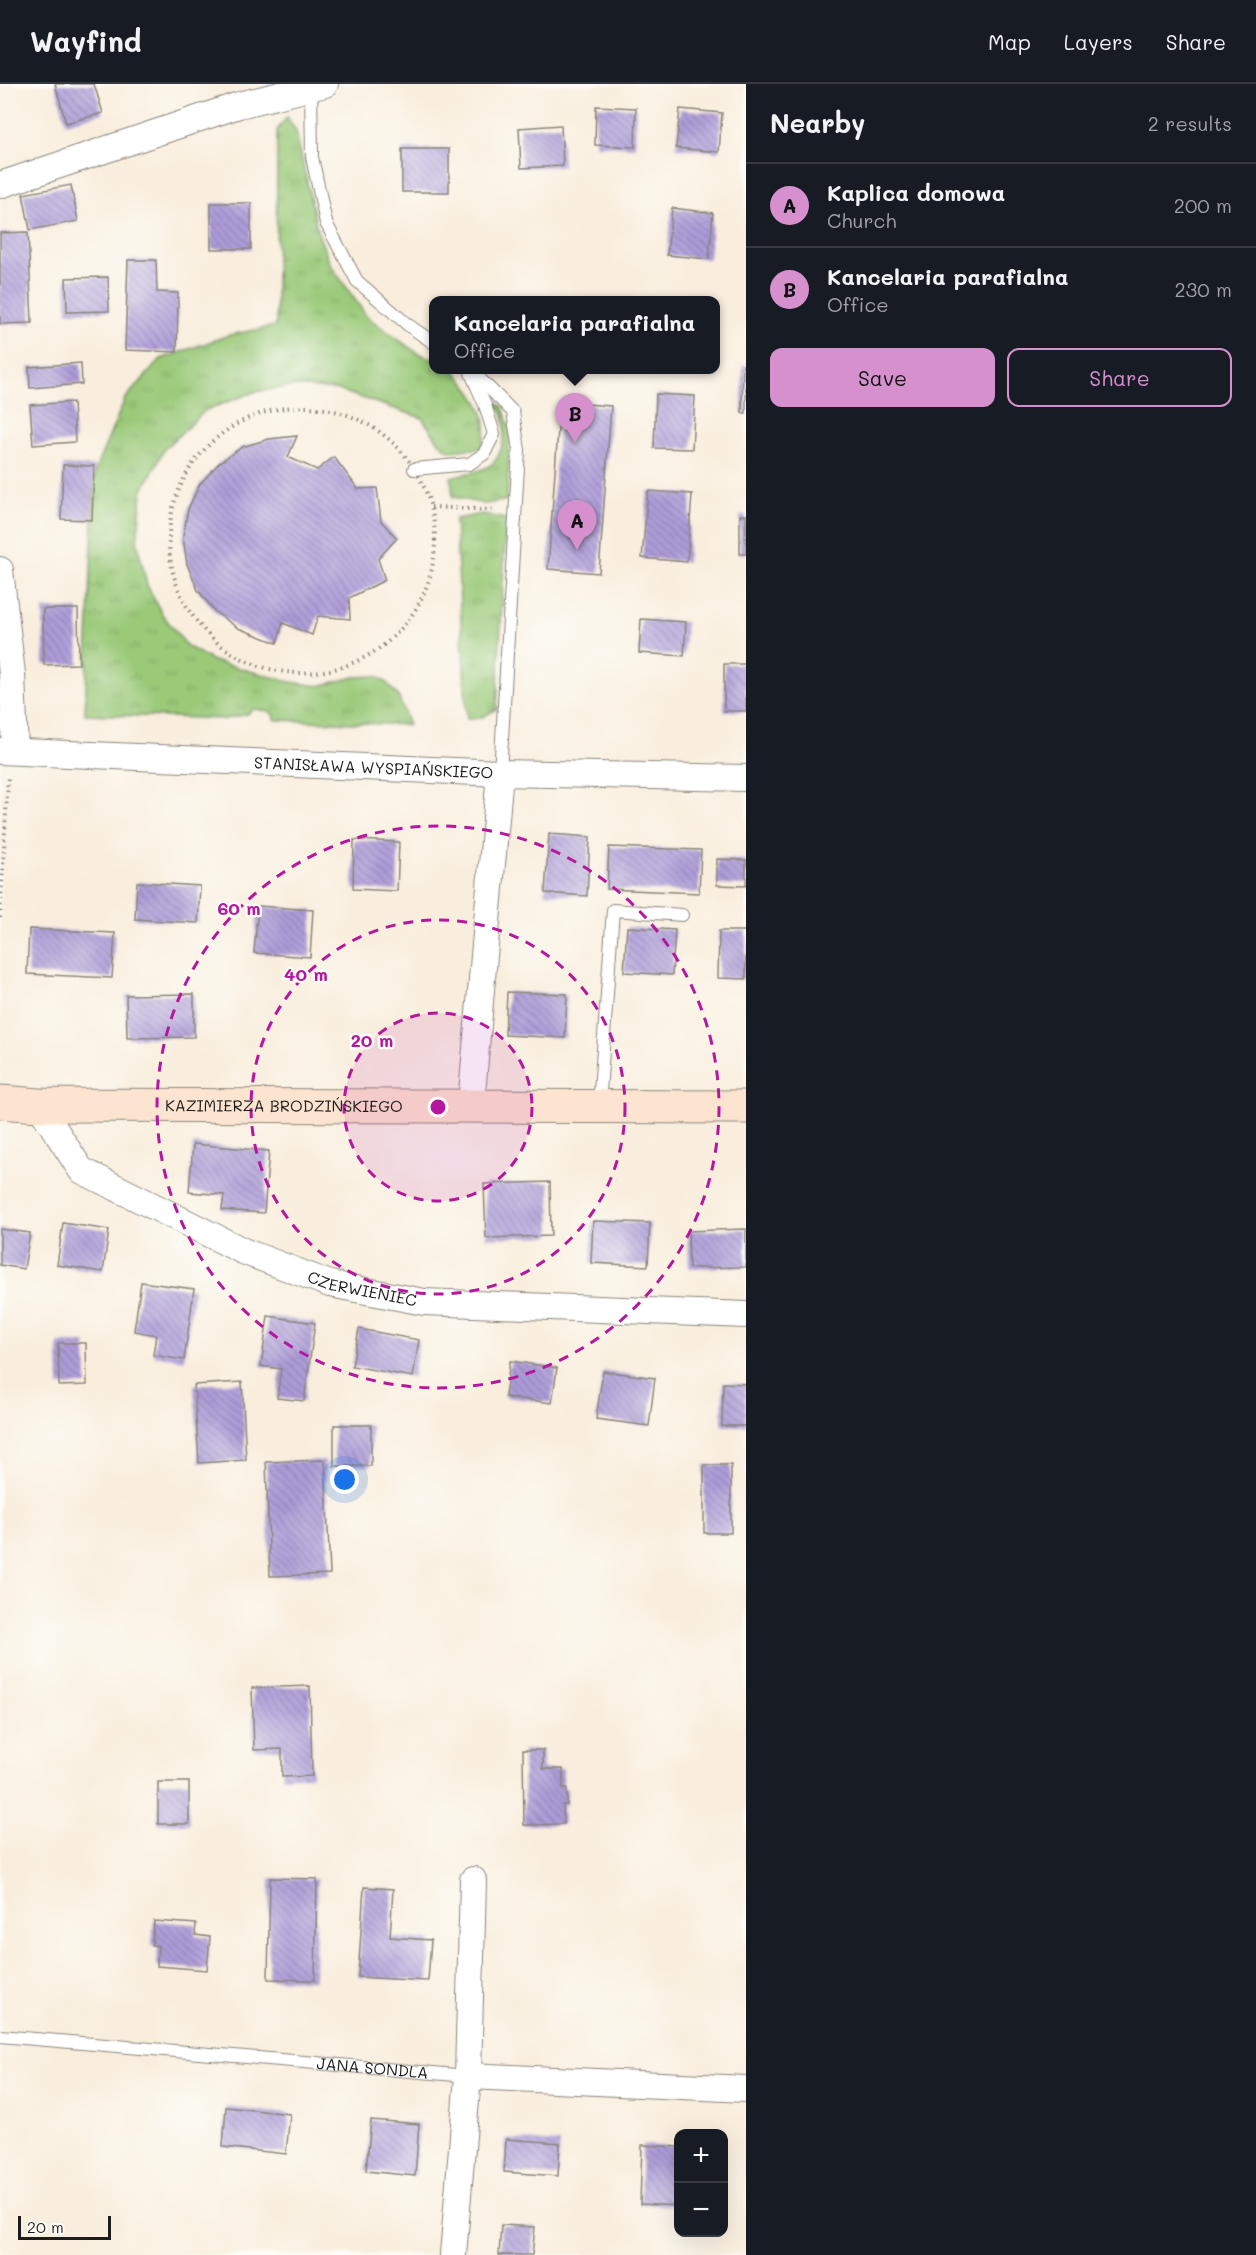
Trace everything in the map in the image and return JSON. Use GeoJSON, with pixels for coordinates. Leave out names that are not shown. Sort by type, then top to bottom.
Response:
{"type":"FeatureCollection","features":[{"type":"Feature","properties":{"kind":"main road","name":"KAZIMIERZA BRODZIŃSKIEGO"},"geometry":{"type":"LineString","coordinates":[[0,1102],[39,1105],[746,1107]]}},
{"type":"Feature","properties":{"kind":"street"},"geometry":{"type":"LineString","coordinates":[[0,185],[239,105],[318,86]]}},
{"type":"Feature","properties":{"kind":"street"},"geometry":{"type":"LineString","coordinates":[[0,570],[12,674],[7,751]]}},
{"type":"Feature","properties":{"kind":"street","name":"STANISŁAWA WYSPIAŃSKIEGO"},"geometry":{"type":"LineString","coordinates":[[7,751],[500,773],[746,778]]}},
{"type":"Feature","properties":{"kind":"street"},"geometry":{"type":"LineString","coordinates":[[471,1105],[500,773]]}},
{"type":"Feature","properties":{"kind":"street","name":"CZERWIENIEC"},"geometry":{"type":"LineString","coordinates":[[39,1105],[81,1170],[243,1251],[330,1284],[424,1302],[746,1315]]}},
{"type":"Feature","properties":{"kind":"street"},"geometry":{"type":"LineString","coordinates":[[453,2255],[468,2076],[473,1880]]}},
{"type":"Feature","properties":{"kind":"street","name":"JANA SONDLA"},"geometry":{"type":"LineString","coordinates":[[468,2076],[746,2089]]}},
{"type":"Feature","properties":{"kind":"lane"},"geometry":{"type":"LineString","coordinates":[[318,86],[312,157],[326,223],[357,281],[408,325],[429,340]]}},
{"type":"Feature","properties":{"kind":"lane"},"geometry":{"type":"LineString","coordinates":[[414,468],[469,464],[484,454],[494,434],[486,405],[472,374]]}},
{"type":"Feature","properties":{"kind":"lane"},"geometry":{"type":"LineString","coordinates":[[475,374],[513,412],[519,450],[500,773]]}},
{"type":"Feature","properties":{"kind":"lane"},"geometry":{"type":"LineString","coordinates":[[599,1106],[613,910],[682,915]]}},
{"type":"Feature","properties":{"kind":"lane","name":"JANA SONDLA"},"geometry":{"type":"LineString","coordinates":[[0,2036],[468,2076]]}},
{"type":"Feature","properties":{"kind":"path"},"geometry":{"type":"LineString","coordinates":[[292,407],[325,409],[363,421],[384,435],[399,449],[414,468],[425,488],[431,507],[434,523],[434,555],[426,588],[419,604],[388,642],[343,667],[313,672],[277,671],[245,660],[228,650],[210,636],[184,602],[170,557],[170,523],[175,497],[187,472],[204,449],[228,429],[260,413],[292,407]]}},
{"type":"Feature","properties":{"kind":"path"},"geometry":{"type":"LineString","coordinates":[[431,507],[515,511]]}},
{"type":"Feature","properties":{"kind":"path"},"geometry":{"type":"LineString","coordinates":[[0,918],[9,771],[7,751]]}},
{"type":"Feature","properties":{"kind":"green space"},"geometry":{"type":"Polygon","coordinates":[[[287,117],[296,131],[318,233],[330,264],[367,317],[416,352],[429,358],[429,374],[457,374],[475,396],[483,415],[485,426],[481,448],[450,451],[439,442],[422,418],[338,390],[295,386],[254,392],[206,410],[165,448],[142,492],[137,542],[147,585],[162,614],[187,646],[213,661],[291,682],[319,686],[354,677],[375,676],[386,682],[398,696],[409,725],[276,720],[271,712],[254,709],[247,714],[225,719],[85,714],[95,470],[125,399],[161,359],[229,335],[276,326],[277,130],[287,117]]]}},
{"type":"Feature","properties":{"kind":"green space"},"geometry":{"type":"Polygon","coordinates":[[[493,399],[503,407],[510,430],[507,500],[485,504],[453,497],[451,477],[488,467],[496,459],[502,447],[503,417],[493,399]]]}},
{"type":"Feature","properties":{"kind":"green space"},"geometry":{"type":"Polygon","coordinates":[[[483,514],[506,519],[497,709],[480,718],[467,719],[455,519],[483,514]]]}},
{"type":"Feature","properties":{"kind":"building"},"geometry":{"type":"Polygon","coordinates":[[[55,84],[94,84],[103,113],[66,123],[55,84]]]}},
{"type":"Feature","properties":{"kind":"building"},"geometry":{"type":"Polygon","coordinates":[[[596,106],[636,108],[635,147],[595,145],[596,106]]]}},
{"type":"Feature","properties":{"kind":"building"},"geometry":{"type":"Polygon","coordinates":[[[680,109],[722,113],[719,152],[676,148],[680,109]]]}},
{"type":"Feature","properties":{"kind":"building"},"geometry":{"type":"Polygon","coordinates":[[[561,125],[563,166],[521,168],[519,128],[561,125]]]}},
{"type":"Feature","properties":{"kind":"building"},"geometry":{"type":"Polygon","coordinates":[[[402,149],[449,149],[449,192],[402,192],[402,149]]]}},
{"type":"Feature","properties":{"kind":"building"},"geometry":{"type":"Polygon","coordinates":[[[71,185],[78,221],[30,230],[23,194],[71,185]]]}},
{"type":"Feature","properties":{"kind":"building"},"geometry":{"type":"Polygon","coordinates":[[[211,203],[251,203],[251,249],[211,249],[211,203]]]}},
{"type":"Feature","properties":{"kind":"building"},"geometry":{"type":"Polygon","coordinates":[[[672,208],[713,213],[709,259],[667,255],[672,208]]]}},
{"type":"Feature","properties":{"kind":"building"},"geometry":{"type":"Polygon","coordinates":[[[28,232],[32,323],[0,324],[0,233],[28,232]]]}},
{"type":"Feature","properties":{"kind":"building"},"geometry":{"type":"Polygon","coordinates":[[[128,260],[156,260],[157,292],[178,293],[177,352],[125,350],[128,260]]]}},
{"type":"Feature","properties":{"kind":"building"},"geometry":{"type":"Polygon","coordinates":[[[108,277],[109,311],[67,312],[66,278],[108,277]]]}},
{"type":"Feature","properties":{"kind":"building"},"geometry":{"type":"Polygon","coordinates":[[[81,363],[82,384],[30,388],[29,367],[81,363]]]}},
{"type":"Feature","properties":{"kind":"building"},"geometry":{"type":"Polygon","coordinates":[[[743,365],[746,365],[746,413],[742,413],[743,365]]]}},
{"type":"Feature","properties":{"kind":"building"},"geometry":{"type":"Polygon","coordinates":[[[656,394],[695,396],[692,449],[654,448],[656,394]]]}},
{"type":"Feature","properties":{"kind":"building"},"geometry":{"type":"Polygon","coordinates":[[[73,402],[75,442],[33,445],[30,405],[73,402]]]}},
{"type":"Feature","properties":{"kind":"building"},"geometry":{"type":"Polygon","coordinates":[[[560,402],[611,406],[599,573],[548,569],[560,402]]]}},
{"type":"Feature","properties":{"kind":"building"},"geometry":{"type":"Polygon","coordinates":[[[297,436],[288,457],[317,470],[334,457],[358,489],[377,488],[381,521],[397,538],[378,559],[385,580],[349,598],[350,619],[318,616],[312,635],[283,623],[277,643],[238,628],[215,612],[198,590],[187,564],[183,537],[188,509],[200,484],[219,463],[242,447],[269,439],[297,436]]]}},
{"type":"Feature","properties":{"kind":"building"},"geometry":{"type":"Polygon","coordinates":[[[63,465],[94,466],[92,520],[61,519],[63,465]]]}},
{"type":"Feature","properties":{"kind":"building"},"geometry":{"type":"Polygon","coordinates":[[[648,491],[692,494],[687,562],[642,558],[648,491]]]}},
{"type":"Feature","properties":{"kind":"building"},"geometry":{"type":"Polygon","coordinates":[[[740,515],[746,515],[746,554],[740,554],[740,515]]]}},
{"type":"Feature","properties":{"kind":"building"},"geometry":{"type":"Polygon","coordinates":[[[43,609],[78,609],[79,664],[44,665],[43,609]]]}},
{"type":"Feature","properties":{"kind":"building"},"geometry":{"type":"Polygon","coordinates":[[[641,619],[686,622],[684,656],[639,653],[641,619]]]}},
{"type":"Feature","properties":{"kind":"building"},"geometry":{"type":"Polygon","coordinates":[[[724,664],[746,664],[746,711],[724,711],[724,664]]]}},
{"type":"Feature","properties":{"kind":"building"},"geometry":{"type":"Polygon","coordinates":[[[549,834],[590,837],[587,896],[545,893],[549,834]]]}},
{"type":"Feature","properties":{"kind":"building"},"geometry":{"type":"Polygon","coordinates":[[[354,840],[399,842],[397,891],[353,889],[354,840]]]}},
{"type":"Feature","properties":{"kind":"building"},"geometry":{"type":"Polygon","coordinates":[[[609,847],[701,850],[699,893],[607,889],[609,847]]]}},
{"type":"Feature","properties":{"kind":"building"},"geometry":{"type":"Polygon","coordinates":[[[717,859],[746,860],[746,886],[717,885],[717,859]]]}},
{"type":"Feature","properties":{"kind":"building"},"geometry":{"type":"Polygon","coordinates":[[[137,882],[200,886],[198,923],[135,919],[137,882]]]}},
{"type":"Feature","properties":{"kind":"building"},"geometry":{"type":"Polygon","coordinates":[[[258,906],[313,910],[310,957],[254,953],[258,906]]]}},
{"type":"Feature","properties":{"kind":"building"},"geometry":{"type":"Polygon","coordinates":[[[627,927],[675,930],[672,975],[624,972],[627,927]]]}},
{"type":"Feature","properties":{"kind":"building"},"geometry":{"type":"Polygon","coordinates":[[[29,929],[115,933],[112,978],[27,974],[29,929]]]}},
{"type":"Feature","properties":{"kind":"building"},"geometry":{"type":"Polygon","coordinates":[[[719,931],[746,931],[746,979],[718,978],[719,931]]]}},
{"type":"Feature","properties":{"kind":"building"},"geometry":{"type":"Polygon","coordinates":[[[507,992],[567,994],[565,1038],[505,1035],[507,992]]]}},
{"type":"Feature","properties":{"kind":"building"},"geometry":{"type":"Polygon","coordinates":[[[194,994],[194,1037],[127,1038],[126,995],[194,994]]]}},
{"type":"Feature","properties":{"kind":"building"},"geometry":{"type":"Polygon","coordinates":[[[193,1144],[269,1151],[264,1213],[222,1210],[224,1195],[189,1192],[193,1144]]]}},
{"type":"Feature","properties":{"kind":"building"},"geometry":{"type":"Polygon","coordinates":[[[550,1182],[551,1236],[486,1238],[484,1184],[550,1182]]]}},
{"type":"Feature","properties":{"kind":"building"},"geometry":{"type":"Polygon","coordinates":[[[593,1221],[650,1223],[648,1266],[591,1263],[593,1221]]]}},
{"type":"Feature","properties":{"kind":"building"},"geometry":{"type":"Polygon","coordinates":[[[63,1223],[109,1230],[103,1272],[57,1265],[63,1223]]]}},
{"type":"Feature","properties":{"kind":"building"},"geometry":{"type":"Polygon","coordinates":[[[0,1229],[30,1233],[24,1269],[0,1265],[0,1229]]]}},
{"type":"Feature","properties":{"kind":"building"},"geometry":{"type":"Polygon","coordinates":[[[746,1229],[746,1267],[689,1268],[688,1231],[746,1229]]]}},
{"type":"Feature","properties":{"kind":"building"},"geometry":{"type":"Polygon","coordinates":[[[141,1282],[194,1289],[184,1360],[153,1355],[156,1335],[134,1331],[141,1282]]]}},
{"type":"Feature","properties":{"kind":"building"},"geometry":{"type":"Polygon","coordinates":[[[268,1316],[315,1323],[304,1401],[277,1398],[281,1369],[261,1366],[268,1316]]]}},
{"type":"Feature","properties":{"kind":"building"},"geometry":{"type":"Polygon","coordinates":[[[359,1329],[419,1340],[413,1377],[352,1366],[359,1329]]]}},
{"type":"Feature","properties":{"kind":"building"},"geometry":{"type":"Polygon","coordinates":[[[58,1343],[86,1343],[87,1385],[59,1386],[58,1343]]]}},
{"type":"Feature","properties":{"kind":"building"},"geometry":{"type":"Polygon","coordinates":[[[510,1361],[557,1368],[552,1403],[505,1397],[510,1361]]]}},
{"type":"Feature","properties":{"kind":"building"},"geometry":{"type":"Polygon","coordinates":[[[603,1371],[655,1378],[649,1426],[596,1419],[603,1371]]]}},
{"type":"Feature","properties":{"kind":"building"},"geometry":{"type":"Polygon","coordinates":[[[242,1382],[246,1460],[199,1463],[194,1385],[242,1382]]]}},
{"type":"Feature","properties":{"kind":"building"},"geometry":{"type":"Polygon","coordinates":[[[723,1383],[746,1384],[746,1426],[722,1426],[723,1383]]]}},
{"type":"Feature","properties":{"kind":"building"},"geometry":{"type":"Polygon","coordinates":[[[334,1425],[371,1425],[371,1466],[334,1466],[334,1425]]]}},
{"type":"Feature","properties":{"kind":"building"},"geometry":{"type":"Polygon","coordinates":[[[325,1460],[330,1574],[270,1576],[266,1462],[325,1460]]]}},
{"type":"Feature","properties":{"kind":"building"},"geometry":{"type":"Polygon","coordinates":[[[704,1465],[731,1465],[731,1533],[704,1533],[704,1465]]]}},
{"type":"Feature","properties":{"kind":"building"},"geometry":{"type":"Polygon","coordinates":[[[310,1686],[312,1776],[282,1777],[282,1749],[254,1750],[252,1688],[310,1686]]]}},
{"type":"Feature","properties":{"kind":"building"},"geometry":{"type":"Polygon","coordinates":[[[523,1750],[543,1750],[543,1769],[563,1769],[563,1788],[567,1788],[567,1805],[563,1805],[564,1824],[524,1825],[523,1750]]]}},
{"type":"Feature","properties":{"kind":"building"},"geometry":{"type":"Polygon","coordinates":[[[158,1782],[189,1782],[189,1824],[158,1824],[158,1782]]]}},
{"type":"Feature","properties":{"kind":"building"},"geometry":{"type":"Polygon","coordinates":[[[270,1878],[317,1879],[315,1980],[268,1979],[270,1878]]]}},
{"type":"Feature","properties":{"kind":"building"},"geometry":{"type":"Polygon","coordinates":[[[364,1887],[393,1889],[390,1937],[431,1940],[428,1981],[358,1977],[364,1887]]]}},
{"type":"Feature","properties":{"kind":"building"},"geometry":{"type":"Polygon","coordinates":[[[154,1921],[196,1924],[195,1935],[210,1937],[207,1970],[157,1966],[158,1946],[152,1945],[154,1921]]]}},
{"type":"Feature","properties":{"kind":"building"},"geometry":{"type":"Polygon","coordinates":[[[226,2107],[290,2114],[286,2154],[223,2147],[226,2107]]]}},
{"type":"Feature","properties":{"kind":"building"},"geometry":{"type":"Polygon","coordinates":[[[371,2120],[419,2124],[415,2176],[366,2171],[371,2120]]]}},
{"type":"Feature","properties":{"kind":"building"},"geometry":{"type":"Polygon","coordinates":[[[506,2139],[560,2143],[558,2176],[504,2172],[506,2139]]]}},
{"type":"Feature","properties":{"kind":"building"},"geometry":{"type":"Polygon","coordinates":[[[642,2145],[674,2147],[674,2206],[640,2204],[642,2145]]]}},
{"type":"Feature","properties":{"kind":"building"},"geometry":{"type":"Polygon","coordinates":[[[501,2225],[535,2227],[532,2255],[499,2255],[501,2225]]]}},
{"type":"Feature","properties":{"kind":"place","name":"Kancelaria parafialna"},"geometry":{"type":"Point","coordinates":[575,443]}},
{"type":"Feature","properties":{"kind":"place","name":"Kaplica domowa"},"geometry":{"type":"Point","coordinates":[577,550]}}]}
